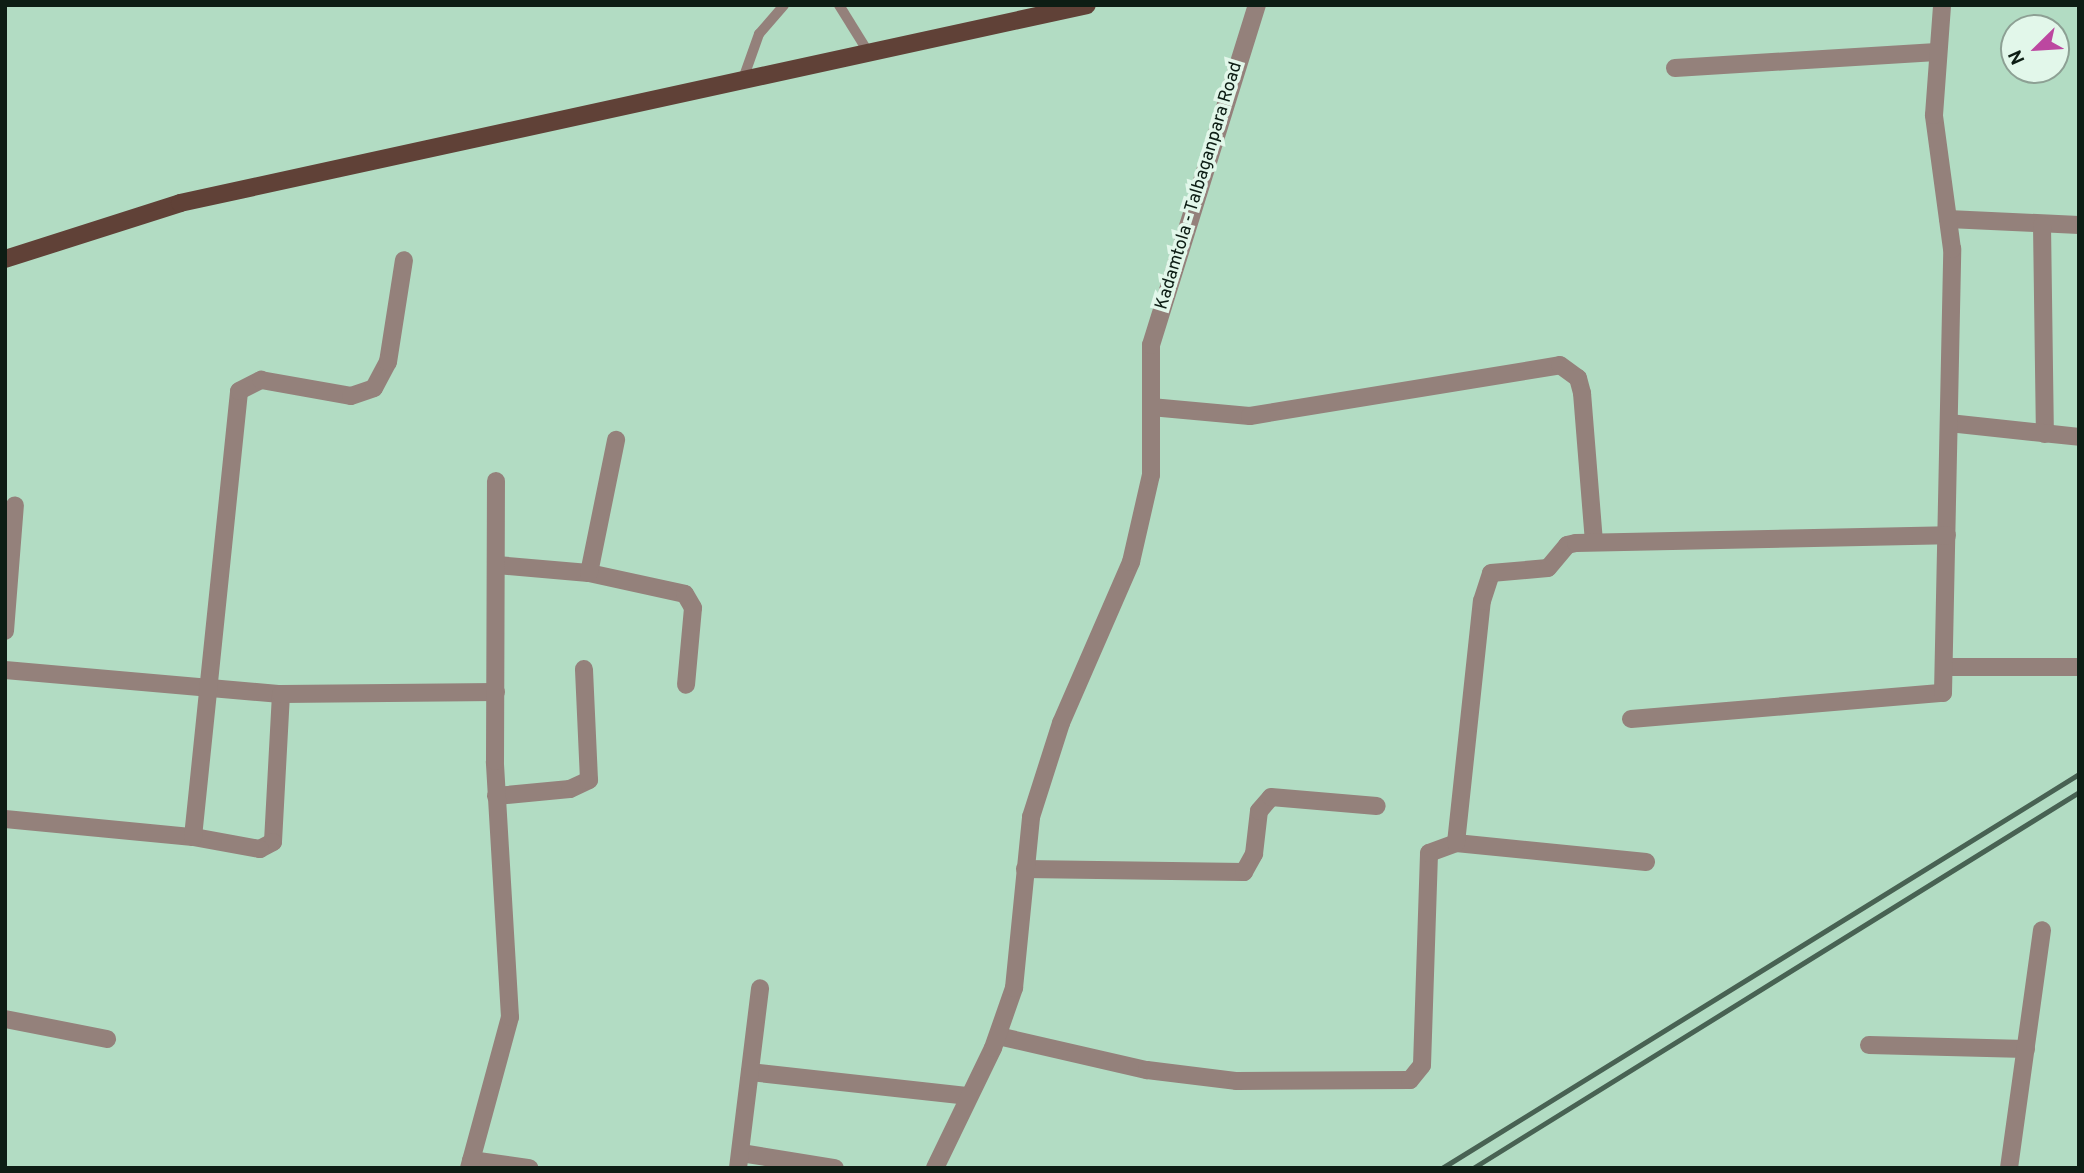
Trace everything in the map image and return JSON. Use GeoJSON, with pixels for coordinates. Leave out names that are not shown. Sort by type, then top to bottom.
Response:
{"type":"FeatureCollection","features":[{"type":"Feature","properties":{"kind":"main road"},"geometry":{"type":"LineString","coordinates":[[5,259],[180,204],[743,79],[870,55],[1087,5]]}},
{"type":"Feature","properties":{"kind":"street","name":"Kadamtola - Talbaganpara Road"},"geometry":{"type":"LineString","coordinates":[[935,1168],[967,1096],[998,1036],[1022,946],[1025,869],[1045,767],[1131,562],[1151,475],[1151,345],[1257,5]]}},
{"type":"Feature","properties":{"kind":"street"},"geometry":{"type":"LineString","coordinates":[[1631,719],[1933,699],[1943,693],[1949,424],[1948,219],[1935,142],[1937,52],[1942,5]]}},
{"type":"Feature","properties":{"kind":"street"},"geometry":{"type":"LineString","coordinates":[[1675,68],[1937,52]]}},
{"type":"Feature","properties":{"kind":"street"},"geometry":{"type":"LineString","coordinates":[[1948,219],[2079,225]]}},
{"type":"Feature","properties":{"kind":"street"},"geometry":{"type":"LineString","coordinates":[[2042,225],[2045,434]]}},
{"type":"Feature","properties":{"kind":"street"},"geometry":{"type":"LineString","coordinates":[[193,837],[206,686],[239,391],[261,380],[351,396],[374,388],[388,362],[404,260]]}},
{"type":"Feature","properties":{"kind":"street"},"geometry":{"type":"LineString","coordinates":[[1151,407],[1262,415],[1560,365],[1578,378],[1582,393],[1594,541]]}},
{"type":"Feature","properties":{"kind":"street"},"geometry":{"type":"LineString","coordinates":[[1949,424],[2079,437]]}},
{"type":"Feature","properties":{"kind":"street"},"geometry":{"type":"LineString","coordinates":[[589,573],[616,440]]}},
{"type":"Feature","properties":{"kind":"street"},"geometry":{"type":"LineString","coordinates":[[496,481],[496,796],[510,1017],[470,1164],[530,1168]]}},
{"type":"Feature","properties":{"kind":"street"},"geometry":{"type":"LineString","coordinates":[[5,631],[15,505]]}},
{"type":"Feature","properties":{"kind":"street"},"geometry":{"type":"LineString","coordinates":[[1456,843],[1486,579],[1502,570],[1548,568],[1567,545],[1594,541],[1947,535]]}},
{"type":"Feature","properties":{"kind":"street"},"geometry":{"type":"LineString","coordinates":[[497,565],[589,573],[685,594],[693,608],[686,685]]}},
{"type":"Feature","properties":{"kind":"street"},"geometry":{"type":"LineString","coordinates":[[1945,667],[2079,667]]}},
{"type":"Feature","properties":{"kind":"street"},"geometry":{"type":"LineString","coordinates":[[496,796],[570,789],[589,780],[584,669]]}},
{"type":"Feature","properties":{"kind":"street"},"geometry":{"type":"LineString","coordinates":[[5,670],[281,694],[496,692]]}},
{"type":"Feature","properties":{"kind":"street"},"geometry":{"type":"LineString","coordinates":[[5,819],[193,837],[260,849],[273,842],[281,694]]}},
{"type":"Feature","properties":{"kind":"street"},"geometry":{"type":"LineString","coordinates":[[1025,869],[1244,872],[1254,854],[1259,811],[1271,797],[1377,806]]}},
{"type":"Feature","properties":{"kind":"street"},"geometry":{"type":"LineString","coordinates":[[998,1036],[1147,1070],[1237,1082],[1410,1080],[1422,1065],[1429,853],[1456,843],[1646,862]]}},
{"type":"Feature","properties":{"kind":"street"},"geometry":{"type":"LineString","coordinates":[[2009,1168],[2042,930]]}},
{"type":"Feature","properties":{"kind":"street"},"geometry":{"type":"LineString","coordinates":[[760,988],[740,1160],[835,1168]]}},
{"type":"Feature","properties":{"kind":"street"},"geometry":{"type":"LineString","coordinates":[[5,1019],[107,1039]]}},
{"type":"Feature","properties":{"kind":"street"},"geometry":{"type":"LineString","coordinates":[[1869,1045],[2026,1049]]}},
{"type":"Feature","properties":{"kind":"street"},"geometry":{"type":"LineString","coordinates":[[750,1072],[967,1096]]}},
{"type":"Feature","properties":{"kind":"lane"},"geometry":{"type":"LineString","coordinates":[[743,79],[759,34],[784,5]]}},
{"type":"Feature","properties":{"kind":"lane"},"geometry":{"type":"LineString","coordinates":[[841,6],[870,55]]}},
{"type":"Feature","properties":{"kind":"railway"},"geometry":{"type":"LineString","coordinates":[[1442,1168],[2079,774]]}},
{"type":"Feature","properties":{"kind":"railway"},"geometry":{"type":"LineString","coordinates":[[1473,1168],[2079,792]]}}]}
